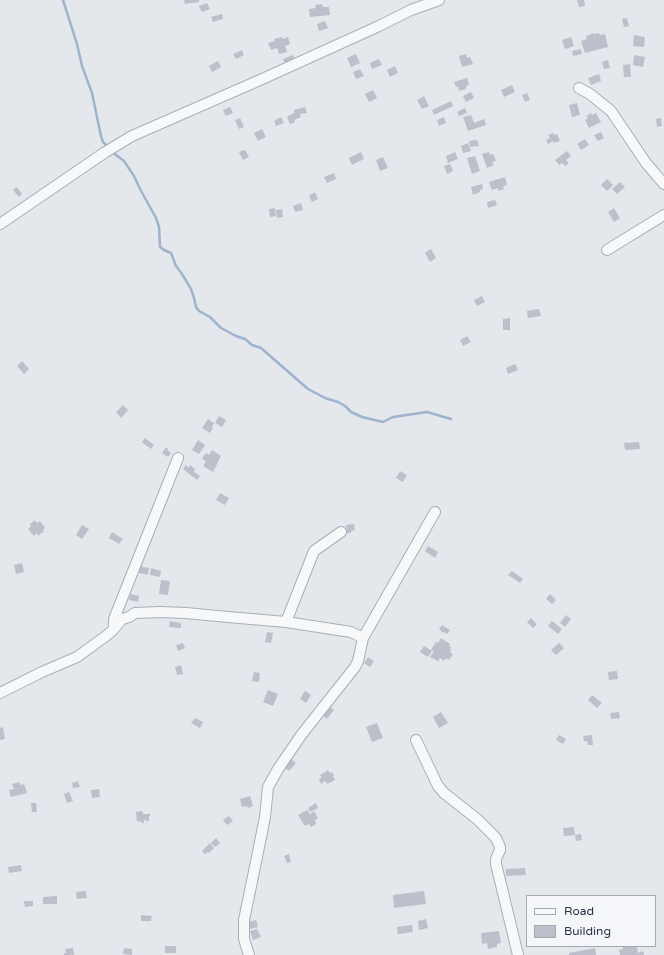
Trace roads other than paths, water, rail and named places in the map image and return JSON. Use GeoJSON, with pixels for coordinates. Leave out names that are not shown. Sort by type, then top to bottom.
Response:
{"type":"FeatureCollection","features":[{"type":"Feature","properties":{"kind":"street"},"geometry":{"type":"LineString","coordinates":[[0,224],[104,153],[132,136],[260,80],[411,10],[439,0]]}},
{"type":"Feature","properties":{"kind":"street"},"geometry":{"type":"LineString","coordinates":[[579,88],[590,94],[611,111],[646,164],[664,184]]}},
{"type":"Feature","properties":{"kind":"street"},"geometry":{"type":"LineString","coordinates":[[607,250],[664,215]]}},
{"type":"Feature","properties":{"kind":"street"},"geometry":{"type":"LineString","coordinates":[[113,630],[114,619],[178,458]]}},
{"type":"Feature","properties":{"kind":"street"},"geometry":{"type":"LineString","coordinates":[[250,955],[244,939],[244,920],[257,858],[268,787],[294,746],[355,667],[358,661],[363,638],[435,512]]}},
{"type":"Feature","properties":{"kind":"street"},"geometry":{"type":"LineString","coordinates":[[286,622],[314,551],[340,532]]}},
{"type":"Feature","properties":{"kind":"street"},"geometry":{"type":"LineString","coordinates":[[0,693],[42,672],[77,657],[113,630],[122,619],[135,613],[186,613],[286,622],[351,632],[363,638]]}},
{"type":"Feature","properties":{"kind":"street"},"geometry":{"type":"LineString","coordinates":[[416,740],[438,786],[444,793],[477,819],[499,843],[500,850],[496,859],[496,864],[518,955]]}},
{"type":"Feature","properties":{"kind":"waterway"},"geometry":{"type":"LineString","coordinates":[[63,0],[77,44],[82,66],[92,93],[101,136],[103,142],[107,146]]}},
{"type":"Feature","properties":{"kind":"waterway"},"geometry":{"type":"LineString","coordinates":[[112,152],[124,161],[134,176],[156,218],[159,227],[160,247],[171,253],[176,266],[191,289],[196,307],[199,311],[210,317],[221,328],[245,339],[252,345],[261,348],[308,389],[325,398],[338,402],[351,412],[362,417],[383,422],[393,417],[427,412],[451,419]]}}]}
